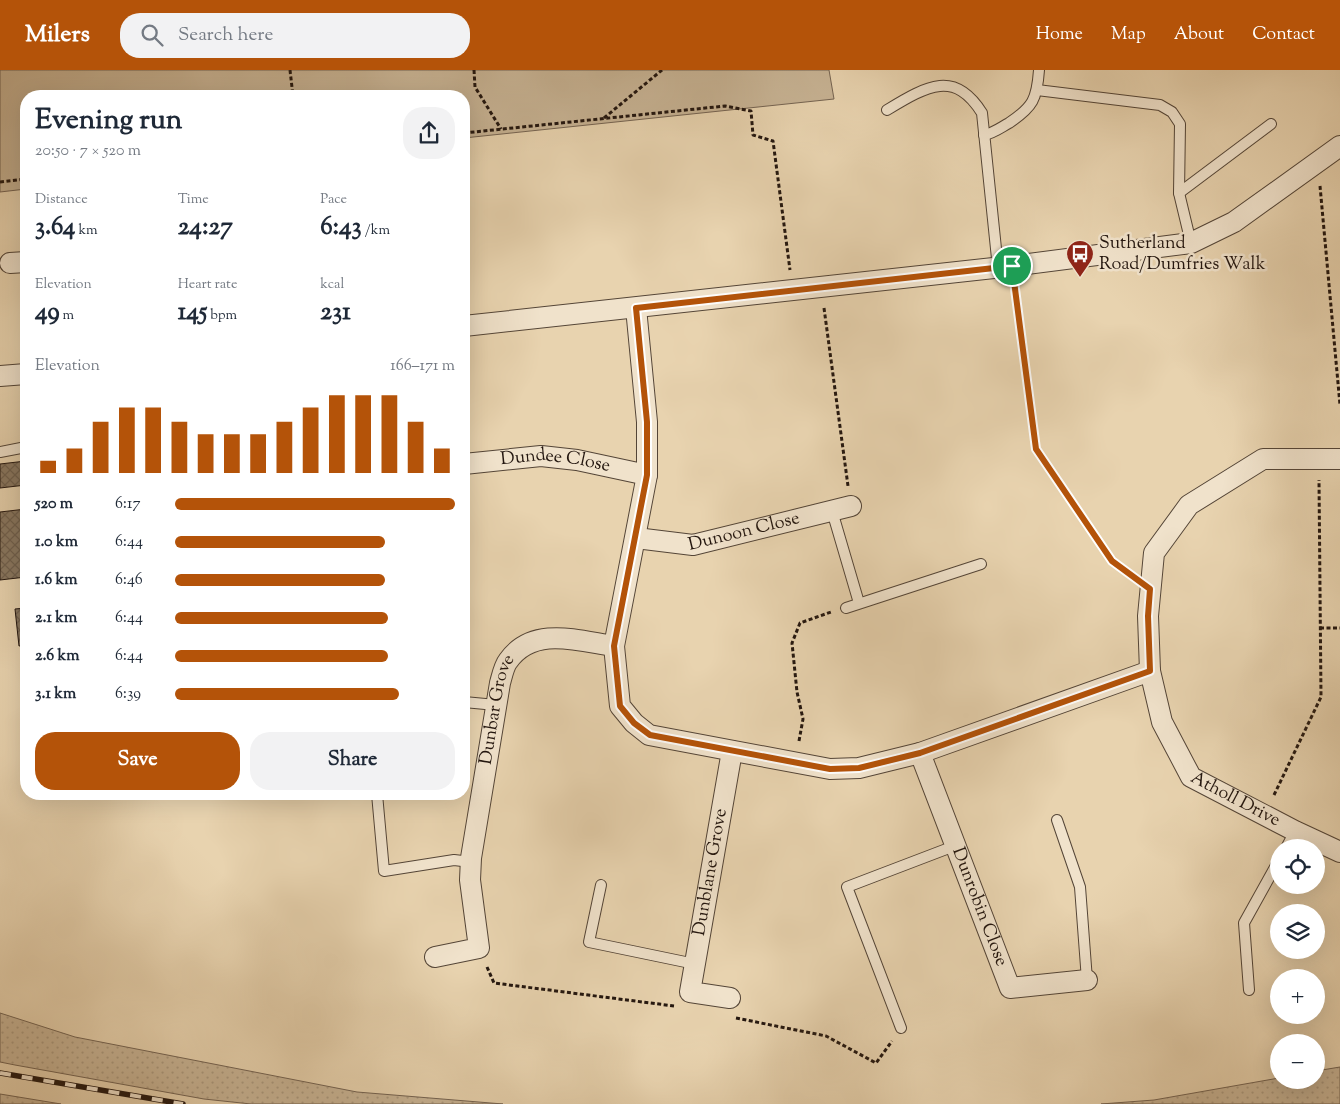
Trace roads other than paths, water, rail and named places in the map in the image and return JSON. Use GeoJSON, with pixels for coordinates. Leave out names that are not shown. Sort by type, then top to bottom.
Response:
{"type":"FeatureCollection","features":[{"type":"Feature","properties":{"kind":"street"},"geometry":{"type":"LineString","coordinates":[[470,325],[1005,267],[1191,243],[1234,222],[1340,146]]}},
{"type":"Feature","properties":{"kind":"street"},"geometry":{"type":"LineString","coordinates":[[636,308],[647,422],[647,475],[614,646],[620,706],[634,723],[650,735],[830,769],[859,768],[920,753],[1150,671]]}},
{"type":"Feature","properties":{"kind":"street"},"geometry":{"type":"LineString","coordinates":[[0,376],[20,374]]}},
{"type":"Feature","properties":{"kind":"street","name":"Dundee Close"},"geometry":{"type":"LineString","coordinates":[[470,463],[541,456],[577,460],[647,475]]}},
{"type":"Feature","properties":{"kind":"street","name":"Atholl Drive"},"geometry":{"type":"LineString","coordinates":[[1290,839],[1264,815],[1191,777],[1162,722],[1150,671],[1148,616],[1154,553],[1189,505],[1262,459],[1340,459]]}},
{"type":"Feature","properties":{"kind":"street","name":"Dunoon Close"},"geometry":{"type":"LineString","coordinates":[[636,538],[693,545],[852,506]]}},
{"type":"Feature","properties":{"kind":"street","name":"Dunbar Grove"},"geometry":{"type":"LineString","coordinates":[[435,957],[479,948],[470,880],[471,862],[496,705],[507,661],[520,648],[537,639],[556,638],[614,646]]}},
{"type":"Feature","properties":{"kind":"street","name":"Dunblane Grove"},"geometry":{"type":"LineString","coordinates":[[730,998],[690,992],[732,750]]}},
{"type":"Feature","properties":{"kind":"street","name":"Dunrobin Close"},"geometry":{"type":"LineString","coordinates":[[920,753],[1010,988],[1087,980]]}},
{"type":"Feature","properties":{"kind":"street","name":"Atholl Drive"},"geometry":{"type":"LineString","coordinates":[[1325,848],[1340,852]]}},
{"type":"Feature","properties":{"kind":"lane"},"geometry":{"type":"LineString","coordinates":[[984,135],[993,134],[1027,111],[1037,90],[1039,70]]}},
{"type":"Feature","properties":{"kind":"lane"},"geometry":{"type":"LineString","coordinates":[[887,110],[937,80],[948,78],[961,81],[975,97],[982,113],[1005,267]]}},
{"type":"Feature","properties":{"kind":"lane"},"geometry":{"type":"LineString","coordinates":[[1037,90],[1160,105],[1172,112],[1180,124],[1180,194],[1191,243]]}},
{"type":"Feature","properties":{"kind":"lane"},"geometry":{"type":"LineString","coordinates":[[1180,194],[1272,124]]}},
{"type":"Feature","properties":{"kind":"lane"},"geometry":{"type":"LineString","coordinates":[[0,452],[20,448]]}},
{"type":"Feature","properties":{"kind":"lane"},"geometry":{"type":"LineString","coordinates":[[832,511],[859,602]]}},
{"type":"Feature","properties":{"kind":"lane"},"geometry":{"type":"LineString","coordinates":[[846,608],[859,602],[981,564]]}},
{"type":"Feature","properties":{"kind":"lane"},"geometry":{"type":"LineString","coordinates":[[470,703],[496,705]]}},
{"type":"Feature","properties":{"kind":"lane"},"geometry":{"type":"LineString","coordinates":[[378,800],[384,871],[454,860],[471,862]]}},
{"type":"Feature","properties":{"kind":"lane"},"geometry":{"type":"LineString","coordinates":[[1057,820],[1080,887],[1087,980]]}},
{"type":"Feature","properties":{"kind":"lane"},"geometry":{"type":"LineString","coordinates":[[901,1028],[847,887],[957,846]]}},
{"type":"Feature","properties":{"kind":"lane"},"geometry":{"type":"LineString","coordinates":[[1249,990],[1244,923],[1270,876]]}},
{"type":"Feature","properties":{"kind":"lane"},"geometry":{"type":"LineString","coordinates":[[601,885],[589,942],[694,964]]}},
{"type":"Feature","properties":{"kind":"railway"},"geometry":{"type":"LineString","coordinates":[[0,1073],[183,1104]]}},
{"type":"Feature","properties":{"kind":"place","name":"Sutherland Road/Dumfries Walk"},"geometry":{"type":"Point","coordinates":[1080,278]}}]}
